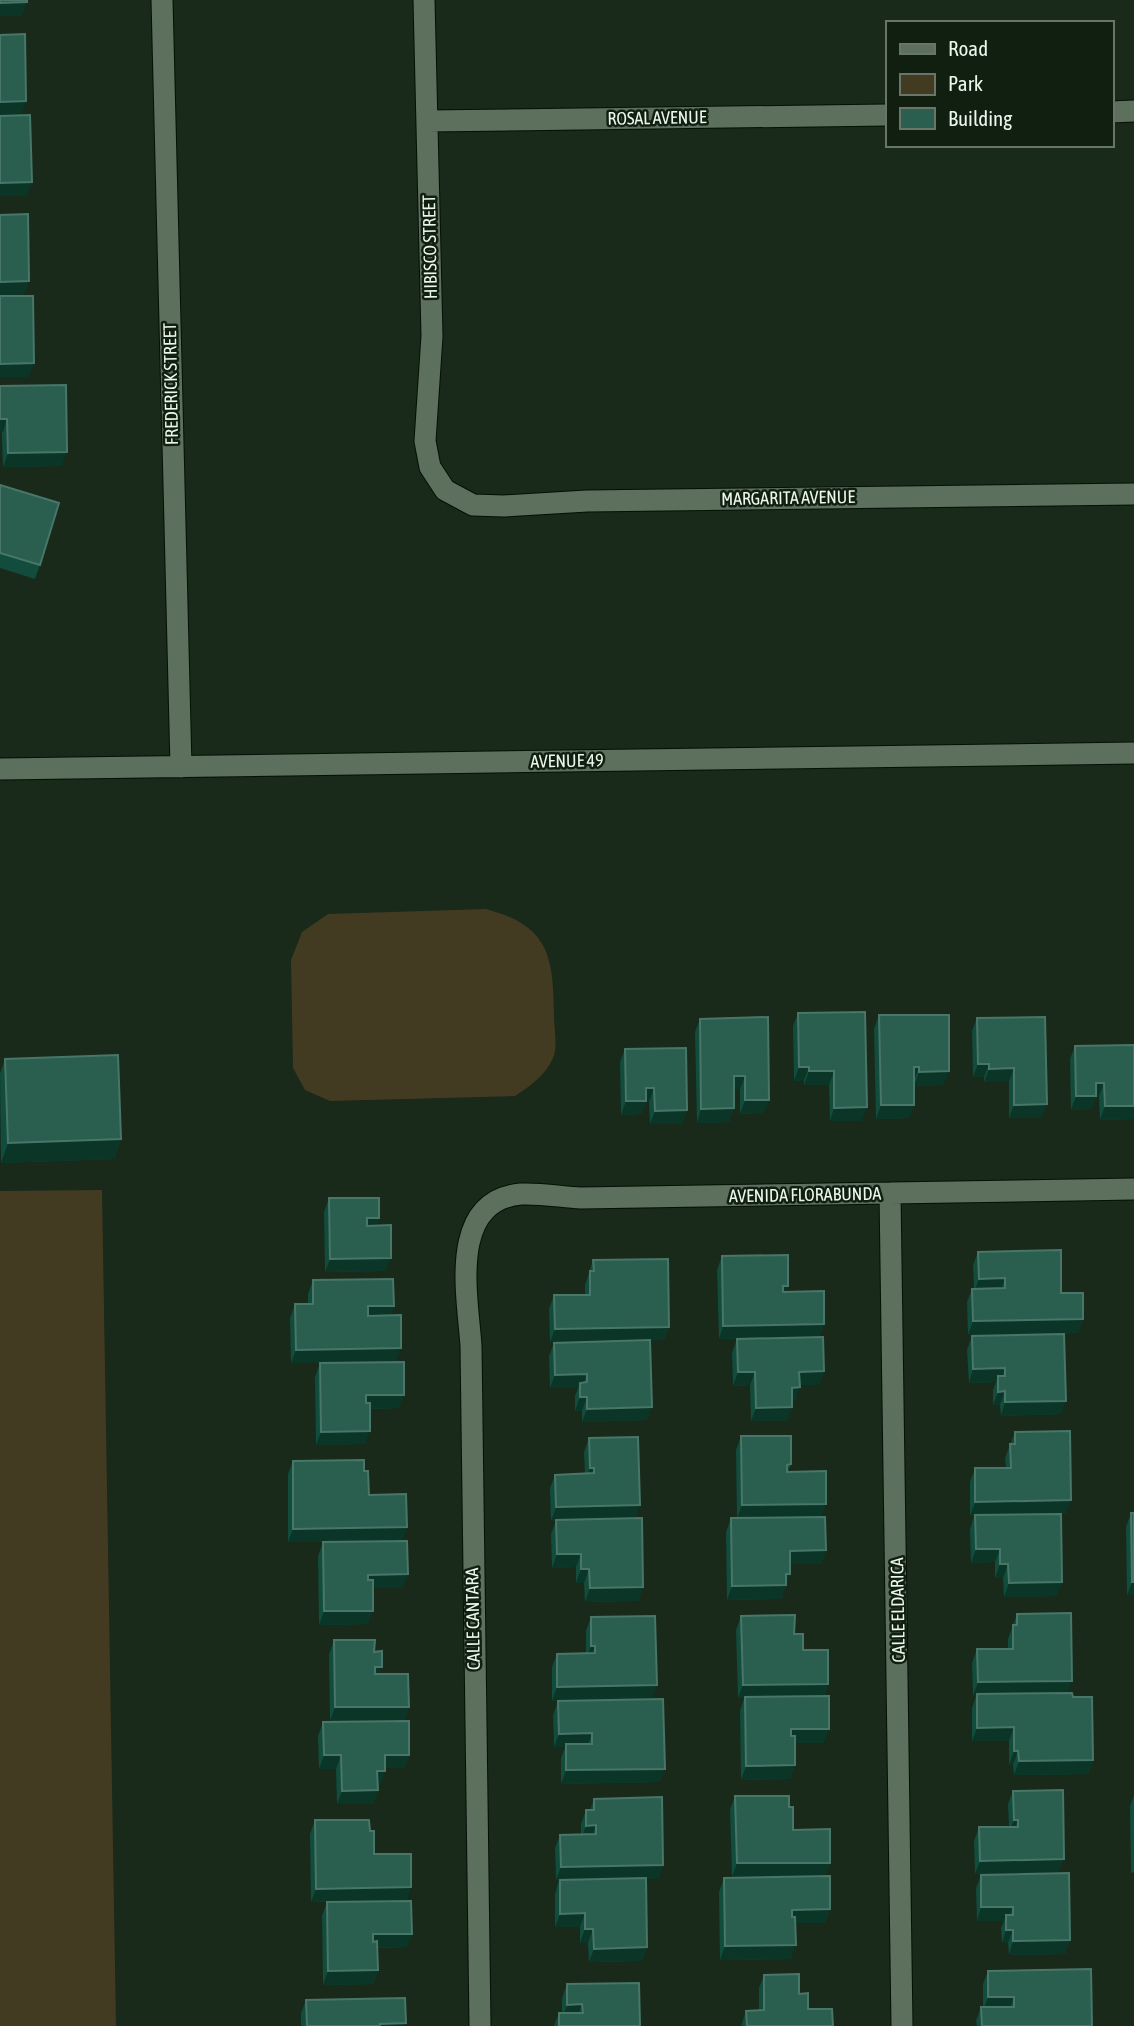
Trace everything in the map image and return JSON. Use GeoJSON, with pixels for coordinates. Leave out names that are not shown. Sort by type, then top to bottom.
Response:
{"type":"FeatureCollection","features":[{"type":"Feature","properties":{"kind":"street","name":"FREDERICK STREET"},"geometry":{"type":"LineString","coordinates":[[162,0],[181,767]]}},
{"type":"Feature","properties":{"kind":"street","name":"HIBISCO STREET"},"geometry":{"type":"LineString","coordinates":[[424,0],[432,336],[425,441],[430,467],[445,490]]}},
{"type":"Feature","properties":{"kind":"street"},"geometry":{"type":"LineString","coordinates":[[1113,112],[1134,111]]}},
{"type":"Feature","properties":{"kind":"street","name":"ROSAL AVENUE"},"geometry":{"type":"LineString","coordinates":[[427,121],[886,115]]}},
{"type":"Feature","properties":{"kind":"street","name":"MARGARITA AVENUE"},"geometry":{"type":"LineString","coordinates":[[445,490],[473,505],[504,506],[587,501],[1134,494]]}},
{"type":"Feature","properties":{"kind":"street","name":"AVENUE 49"},"geometry":{"type":"LineString","coordinates":[[0,769],[1134,753]]}},
{"type":"Feature","properties":{"kind":"street","name":"AVENIDA FLORABUNDA"},"geometry":{"type":"LineString","coordinates":[[483,1216],[498,1201],[521,1194],[581,1198],[1134,1189]]}},
{"type":"Feature","properties":{"kind":"street","name":"CALLE ELDARICA"},"geometry":{"type":"LineString","coordinates":[[890,1193],[902,2026]]}},
{"type":"Feature","properties":{"kind":"street","name":"CALLE CANTARA"},"geometry":{"type":"LineString","coordinates":[[480,2026],[471,1346],[465,1256],[471,1234],[483,1216]]}},
{"type":"Feature","properties":{"kind":"green space"},"geometry":{"type":"Polygon","coordinates":[[[486,909],[523,925],[544,947],[549,960],[555,1049],[550,1064],[532,1084],[515,1096],[330,1101],[305,1090],[293,1068],[291,960],[302,932],[328,914],[486,909]]]}},
{"type":"Feature","properties":{"kind":"green space"},"geometry":{"type":"Polygon","coordinates":[[[102,1190],[116,2026],[0,2026],[0,1191],[102,1190]]]}},
{"type":"Feature","properties":{"kind":"building"},"geometry":{"type":"Polygon","coordinates":[[[0,0],[27,0],[27,2],[0,3],[0,0]]]}},
{"type":"Feature","properties":{"kind":"building"},"geometry":{"type":"Polygon","coordinates":[[[25,34],[26,101],[0,102],[0,35],[25,34]]]}},
{"type":"Feature","properties":{"kind":"building"},"geometry":{"type":"Polygon","coordinates":[[[30,115],[32,182],[0,183],[0,116],[30,115]]]}},
{"type":"Feature","properties":{"kind":"building"},"geometry":{"type":"Polygon","coordinates":[[[28,214],[29,281],[0,282],[0,215],[28,214]]]}},
{"type":"Feature","properties":{"kind":"building"},"geometry":{"type":"Polygon","coordinates":[[[0,296],[33,296],[34,363],[0,364],[0,296]]]}},
{"type":"Feature","properties":{"kind":"building"},"geometry":{"type":"Polygon","coordinates":[[[66,385],[67,452],[8,453],[7,419],[0,419],[0,386],[66,385]]]}},
{"type":"Feature","properties":{"kind":"building"},"geometry":{"type":"Polygon","coordinates":[[[0,485],[59,503],[40,565],[0,553],[0,485]]]}},
{"type":"Feature","properties":{"kind":"building"},"geometry":{"type":"Polygon","coordinates":[[[865,1012],[867,1107],[834,1108],[834,1071],[809,1071],[809,1067],[799,1067],[798,1013],[865,1012]]]}},
{"type":"Feature","properties":{"kind":"building"},"geometry":{"type":"Polygon","coordinates":[[[879,1015],[949,1015],[949,1071],[919,1072],[919,1067],[914,1067],[914,1105],[881,1105],[879,1015]]]}},
{"type":"Feature","properties":{"kind":"building"},"geometry":{"type":"Polygon","coordinates":[[[768,1017],[769,1100],[745,1100],[745,1076],[734,1076],[734,1108],[701,1109],[700,1019],[768,1017]]]}},
{"type":"Feature","properties":{"kind":"building"},"geometry":{"type":"Polygon","coordinates":[[[1045,1017],[1047,1104],[1014,1105],[1014,1068],[989,1069],[989,1064],[978,1064],[977,1018],[1045,1017]]]}},
{"type":"Feature","properties":{"kind":"building"},"geometry":{"type":"Polygon","coordinates":[[[1134,1045],[1134,1106],[1105,1106],[1104,1083],[1096,1083],[1096,1096],[1076,1096],[1075,1046],[1134,1045]]]}},
{"type":"Feature","properties":{"kind":"building"},"geometry":{"type":"Polygon","coordinates":[[[686,1048],[687,1110],[655,1111],[654,1088],[646,1088],[646,1101],[626,1101],[625,1049],[686,1048]]]}},
{"type":"Feature","properties":{"kind":"building"},"geometry":{"type":"Polygon","coordinates":[[[118,1055],[121,1139],[8,1143],[5,1059],[118,1055]]]}},
{"type":"Feature","properties":{"kind":"building"},"geometry":{"type":"Polygon","coordinates":[[[329,1198],[379,1198],[379,1218],[367,1218],[367,1226],[391,1225],[391,1258],[330,1259],[329,1198]]]}},
{"type":"Feature","properties":{"kind":"building"},"geometry":{"type":"Polygon","coordinates":[[[1061,1250],[1061,1293],[1083,1293],[1083,1319],[973,1321],[972,1289],[1005,1288],[1005,1278],[979,1279],[978,1252],[1061,1250]]]}},
{"type":"Feature","properties":{"kind":"building"},"geometry":{"type":"Polygon","coordinates":[[[788,1255],[788,1286],[783,1286],[783,1292],[824,1291],[824,1324],[723,1326],[722,1256],[788,1255]]]}},
{"type":"Feature","properties":{"kind":"building"},"geometry":{"type":"Polygon","coordinates":[[[668,1259],[669,1327],[555,1329],[554,1295],[590,1295],[593,1260],[668,1259]]]}},
{"type":"Feature","properties":{"kind":"building"},"geometry":{"type":"Polygon","coordinates":[[[393,1279],[394,1306],[368,1306],[368,1316],[401,1315],[401,1348],[296,1350],[295,1304],[313,1304],[313,1280],[393,1279]]]}},
{"type":"Feature","properties":{"kind":"building"},"geometry":{"type":"Polygon","coordinates":[[[1064,1334],[1066,1401],[1005,1402],[1005,1391],[998,1392],[998,1376],[1005,1376],[1005,1368],[973,1369],[972,1336],[1064,1334]]]}},
{"type":"Feature","properties":{"kind":"building"},"geometry":{"type":"Polygon","coordinates":[[[823,1337],[824,1371],[799,1372],[800,1387],[792,1388],[792,1407],[756,1408],[755,1372],[738,1372],[737,1339],[823,1337]]]}},
{"type":"Feature","properties":{"kind":"building"},"geometry":{"type":"Polygon","coordinates":[[[650,1340],[652,1407],[587,1409],[587,1397],[580,1397],[580,1383],[587,1382],[587,1374],[555,1375],[554,1343],[650,1340]]]}},
{"type":"Feature","properties":{"kind":"building"},"geometry":{"type":"Polygon","coordinates":[[[404,1362],[404,1395],[366,1395],[366,1403],[370,1403],[370,1431],[321,1432],[320,1363],[404,1362]]]}},
{"type":"Feature","properties":{"kind":"building"},"geometry":{"type":"Polygon","coordinates":[[[1070,1431],[1071,1500],[975,1502],[975,1468],[1011,1468],[1010,1444],[1015,1444],[1015,1432],[1070,1431]]]}},
{"type":"Feature","properties":{"kind":"building"},"geometry":{"type":"Polygon","coordinates":[[[741,1436],[791,1436],[791,1464],[787,1465],[787,1472],[826,1471],[826,1504],[742,1505],[741,1436]]]}},
{"type":"Feature","properties":{"kind":"building"},"geometry":{"type":"Polygon","coordinates":[[[638,1437],[640,1505],[556,1507],[555,1475],[594,1473],[594,1468],[590,1468],[589,1438],[638,1437]]]}},
{"type":"Feature","properties":{"kind":"building"},"geometry":{"type":"Polygon","coordinates":[[[364,1460],[364,1471],[368,1471],[369,1495],[406,1494],[407,1527],[293,1529],[293,1461],[364,1460]]]}},
{"type":"Feature","properties":{"kind":"building"},"geometry":{"type":"Polygon","coordinates":[[[1131,1513],[1134,1513],[1134,1582],[1132,1582],[1131,1513]]]}},
{"type":"Feature","properties":{"kind":"building"},"geometry":{"type":"Polygon","coordinates":[[[1061,1514],[1062,1582],[1009,1583],[1008,1564],[1000,1564],[1000,1549],[976,1549],[975,1515],[1061,1514]]]}},
{"type":"Feature","properties":{"kind":"building"},"geometry":{"type":"Polygon","coordinates":[[[825,1517],[826,1550],[790,1551],[790,1574],[786,1574],[786,1585],[732,1586],[731,1518],[825,1517]]]}},
{"type":"Feature","properties":{"kind":"building"},"geometry":{"type":"Polygon","coordinates":[[[642,1518],[643,1587],[590,1588],[589,1569],[581,1569],[581,1554],[557,1554],[556,1520],[642,1518]]]}},
{"type":"Feature","properties":{"kind":"building"},"geometry":{"type":"Polygon","coordinates":[[[407,1541],[408,1574],[368,1575],[368,1580],[373,1580],[373,1611],[324,1611],[323,1542],[407,1541]]]}},
{"type":"Feature","properties":{"kind":"building"},"geometry":{"type":"Polygon","coordinates":[[[1071,1613],[1072,1681],[978,1682],[977,1649],[1013,1649],[1013,1625],[1017,1625],[1017,1614],[1071,1613]]]}},
{"type":"Feature","properties":{"kind":"building"},"geometry":{"type":"Polygon","coordinates":[[[795,1615],[794,1634],[803,1634],[803,1650],[828,1650],[828,1684],[743,1685],[741,1616],[795,1615]]]}},
{"type":"Feature","properties":{"kind":"building"},"geometry":{"type":"Polygon","coordinates":[[[655,1616],[657,1685],[557,1687],[557,1654],[595,1653],[595,1646],[591,1646],[591,1617],[655,1616]]]}},
{"type":"Feature","properties":{"kind":"building"},"geometry":{"type":"Polygon","coordinates":[[[334,1640],[375,1640],[374,1652],[382,1651],[382,1667],[375,1667],[375,1674],[408,1674],[409,1707],[335,1707],[334,1640]]]}},
{"type":"Feature","properties":{"kind":"building"},"geometry":{"type":"Polygon","coordinates":[[[1072,1693],[1073,1697],[1092,1697],[1093,1760],[1019,1761],[1018,1751],[1014,1751],[1014,1727],[977,1728],[977,1694],[1072,1693]]]}},
{"type":"Feature","properties":{"kind":"building"},"geometry":{"type":"Polygon","coordinates":[[[829,1696],[829,1729],[791,1729],[791,1736],[795,1736],[795,1765],[746,1766],[745,1697],[829,1696]]]}},
{"type":"Feature","properties":{"kind":"building"},"geometry":{"type":"Polygon","coordinates":[[[663,1699],[665,1769],[566,1770],[566,1744],[592,1744],[592,1733],[559,1734],[558,1701],[663,1699]]]}},
{"type":"Feature","properties":{"kind":"building"},"geometry":{"type":"Polygon","coordinates":[[[409,1721],[409,1755],[385,1755],[385,1771],[377,1771],[378,1790],[342,1791],[341,1755],[324,1755],[323,1722],[409,1721]]]}},
{"type":"Feature","properties":{"kind":"building"},"geometry":{"type":"Polygon","coordinates":[[[1063,1790],[1064,1859],[980,1861],[979,1827],[1018,1827],[1018,1820],[1014,1820],[1013,1791],[1063,1790]]]}},
{"type":"Feature","properties":{"kind":"building"},"geometry":{"type":"Polygon","coordinates":[[[735,1796],[789,1796],[789,1807],[793,1807],[793,1830],[830,1829],[830,1863],[737,1863],[735,1796]]]}},
{"type":"Feature","properties":{"kind":"building"},"geometry":{"type":"Polygon","coordinates":[[[662,1797],[663,1865],[561,1867],[560,1835],[596,1834],[596,1825],[586,1826],[586,1810],[594,1810],[594,1799],[662,1797]]]}},
{"type":"Feature","properties":{"kind":"building"},"geometry":{"type":"Polygon","coordinates":[[[315,1820],[369,1820],[370,1831],[374,1831],[374,1854],[411,1854],[411,1887],[316,1889],[315,1820]]]}},
{"type":"Feature","properties":{"kind":"building"},"geometry":{"type":"Polygon","coordinates":[[[1069,1873],[1070,1940],[1013,1941],[1013,1930],[1006,1930],[1006,1915],[1013,1915],[1013,1907],[981,1907],[981,1875],[1069,1873]]]}},
{"type":"Feature","properties":{"kind":"building"},"geometry":{"type":"Polygon","coordinates":[[[830,1876],[830,1909],[792,1910],[792,1917],[795,1917],[796,1945],[725,1946],[724,1878],[830,1876]]]}},
{"type":"Feature","properties":{"kind":"building"},"geometry":{"type":"Polygon","coordinates":[[[646,1878],[647,1947],[594,1949],[593,1929],[585,1929],[585,1913],[560,1914],[560,1880],[646,1878]]]}},
{"type":"Feature","properties":{"kind":"building"},"geometry":{"type":"Polygon","coordinates":[[[411,1901],[412,1934],[373,1934],[373,1942],[377,1941],[378,1970],[328,1971],[327,1902],[411,1901]]]}},
{"type":"Feature","properties":{"kind":"building"},"geometry":{"type":"Polygon","coordinates":[[[1091,1969],[1092,2026],[982,2026],[981,2007],[1014,2007],[1014,1997],[988,1997],[988,1971],[1091,1969]]]}},
{"type":"Feature","properties":{"kind":"building"},"geometry":{"type":"Polygon","coordinates":[[[799,1974],[799,1994],[808,1993],[808,2009],[832,2009],[833,2026],[747,2026],[746,2011],[764,2010],[764,1975],[799,1974]]]}},
{"type":"Feature","properties":{"kind":"building"},"geometry":{"type":"Polygon","coordinates":[[[639,1983],[640,2026],[559,2026],[559,2013],[583,2013],[582,2004],[567,2005],[567,1984],[639,1983]]]}},
{"type":"Feature","properties":{"kind":"building"},"geometry":{"type":"Polygon","coordinates":[[[405,1998],[406,2023],[380,2026],[307,2026],[306,2000],[405,1998]]]}}]}
